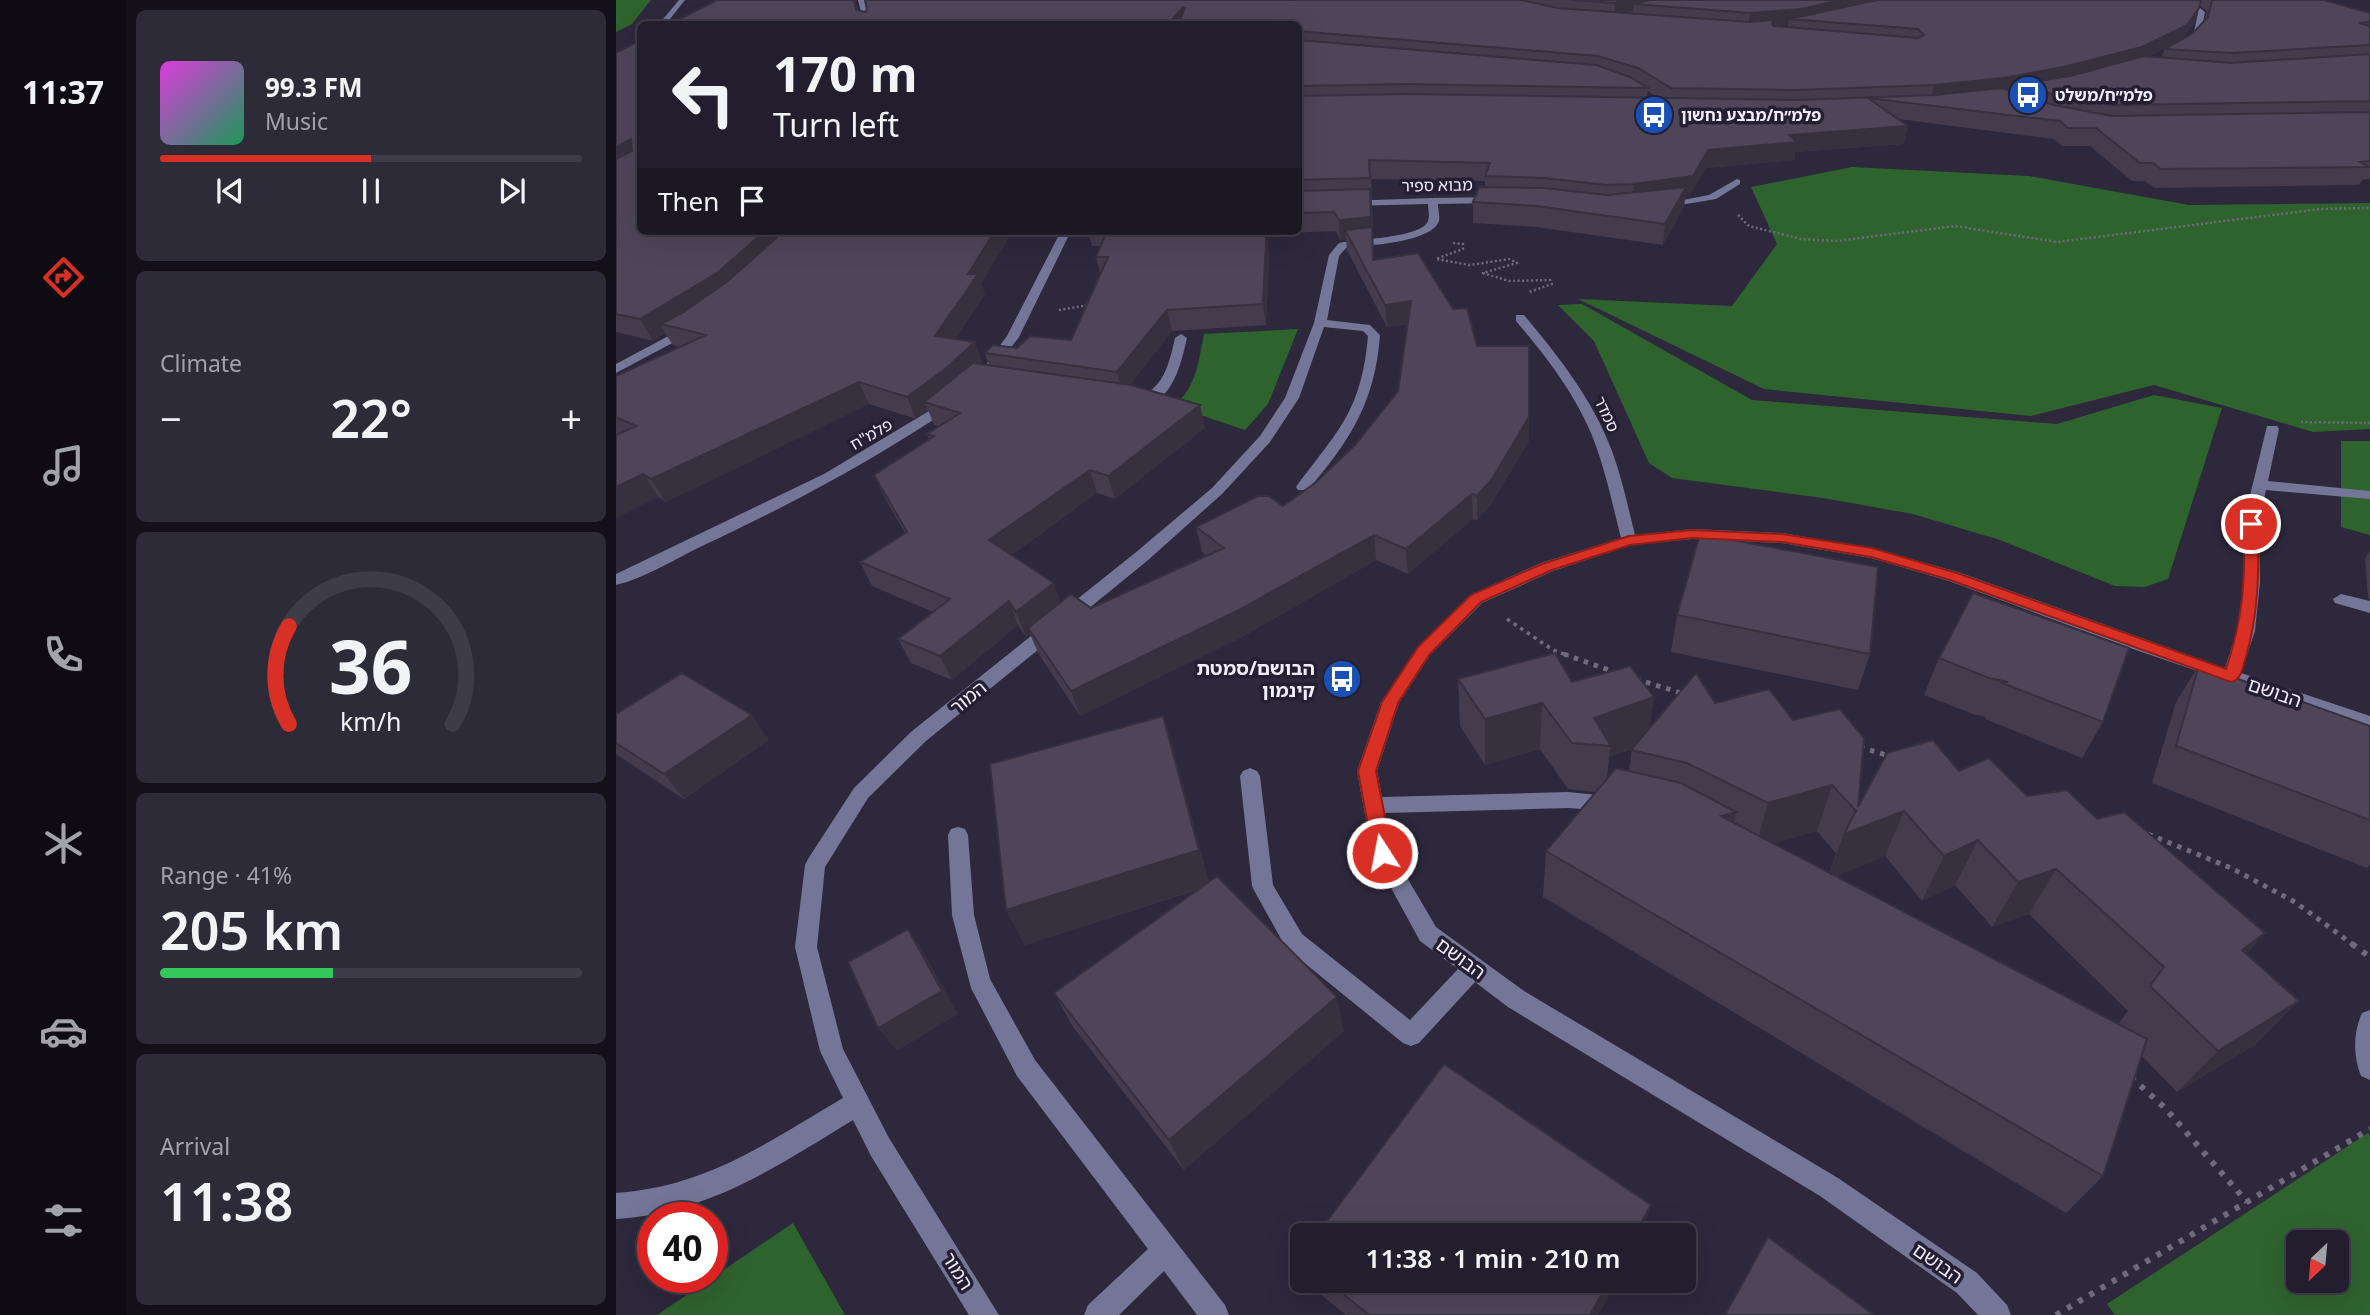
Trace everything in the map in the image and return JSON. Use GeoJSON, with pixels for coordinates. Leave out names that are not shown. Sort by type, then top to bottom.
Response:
{"type":"FeatureCollection","features":[{"type":"Feature","properties":{"kind":"street"},"geometry":{"type":"LineString","coordinates":[[665,21],[682,0]]}},
{"type":"Feature","properties":{"kind":"street"},"geometry":{"type":"LineString","coordinates":[[861,0],[866,21]]}},
{"type":"Feature","properties":{"kind":"street"},"geometry":{"type":"LineString","coordinates":[[2176,49],[2197,33],[2202,22],[2202,12],[2186,0]]}},
{"type":"Feature","properties":{"kind":"street"},"geometry":{"type":"LineString","coordinates":[[1645,207],[1710,198],[1729,192],[1737,182]]}},
{"type":"Feature","properties":{"kind":"street","name":"המור"},"geometry":{"type":"LineString","coordinates":[[985,1315],[880,1147],[832,1051],[806,947],[815,866],[861,793],[919,736],[1141,557],[1217,491],[1265,439],[1292,398],[1321,323],[1334,255],[1343,246],[1395,239],[1427,230],[1434,220],[1433,201]]}},
{"type":"Feature","properties":{"kind":"street","name":"מבוא ספיר"},"geometry":{"type":"LineString","coordinates":[[1339,203],[1505,201]]}},
{"type":"Feature","properties":{"kind":"street"},"geometry":{"type":"LineString","coordinates":[[983,373],[1013,337],[1064,235]]}},
{"type":"Feature","properties":{"kind":"street","name":"סמדר"},"geometry":{"type":"LineString","coordinates":[[1520,318],[1554,358],[1581,400],[1605,450],[1629,540]]}},
{"type":"Feature","properties":{"kind":"street"},"geometry":{"type":"LineString","coordinates":[[616,369],[701,321]]}},
{"type":"Feature","properties":{"kind":"street"},"geometry":{"type":"LineString","coordinates":[[1303,487],[1335,451],[1358,414],[1369,382],[1373,347],[1374,335],[1366,328],[1321,323]]}},
{"type":"Feature","properties":{"kind":"street"},"geometry":{"type":"LineString","coordinates":[[1130,402],[1151,399],[1161,393],[1174,367],[1181,338]]}},
{"type":"Feature","properties":{"kind":"street","name":"פלמ\"ח"},"geometry":{"type":"LineString","coordinates":[[616,580],[832,477],[895,442],[959,395]]}},
{"type":"Feature","properties":{"kind":"street"},"geometry":{"type":"LineString","coordinates":[[2231,677],[2246,631],[2252,582],[2251,524],[2272,429]]}},
{"type":"Feature","properties":{"kind":"street"},"geometry":{"type":"LineString","coordinates":[[2260,485],[2370,495]]}},
{"type":"Feature","properties":{"kind":"street","name":"הבושם"},"geometry":{"type":"LineString","coordinates":[[1997,1315],[1967,1283],[1829,1187],[1516,999],[1428,934],[1382,853],[1367,771],[1390,702],[1424,651],[1476,599],[1547,567],[1629,540],[1692,534],[1782,538],[1872,553],[1955,577],[2231,677],[2370,723]]}},
{"type":"Feature","properties":{"kind":"street"},"geometry":{"type":"LineString","coordinates":[[2342,599],[2370,607]]}},
{"type":"Feature","properties":{"kind":"street"},"geometry":{"type":"LineString","coordinates":[[1250,776],[1263,886],[1294,941],[1411,1035],[1474,968]]}},
{"type":"Feature","properties":{"kind":"street"},"geometry":{"type":"LineString","coordinates":[[1373,805],[1568,800],[1627,807]]}},
{"type":"Feature","properties":{"kind":"street"},"geometry":{"type":"LineString","coordinates":[[958,835],[963,915],[979,981],[1027,1068],[1215,1315]]}},
{"type":"Feature","properties":{"kind":"street"},"geometry":{"type":"LineString","coordinates":[[2370,1020],[2366,1052],[2370,1068]]}},
{"type":"Feature","properties":{"kind":"street"},"geometry":{"type":"LineString","coordinates":[[616,1206],[680,1198],[737,1173],[858,1103]]}},
{"type":"Feature","properties":{"kind":"street"},"geometry":{"type":"LineString","coordinates":[[1098,1315],[1166,1251]]}},
{"type":"Feature","properties":{"kind":"path"},"geometry":{"type":"LineString","coordinates":[[1710,198],[1731,208],[1748,226],[1801,239],[1837,241],[1955,226],[2057,242],[2321,209],[2370,208]]}},
{"type":"Feature","properties":{"kind":"path"},"geometry":{"type":"LineString","coordinates":[[1452,243],[1463,244],[1463,249],[1436,259],[1470,265],[1509,259],[1517,263],[1483,273],[1508,281],[1550,280],[1552,284],[1506,299],[1520,318]]}},
{"type":"Feature","properties":{"kind":"path"},"geometry":{"type":"LineString","coordinates":[[1025,315],[1091,305]]}},
{"type":"Feature","properties":{"kind":"path"},"geometry":{"type":"LineString","coordinates":[[2272,429],[2298,422],[2370,424]]}},
{"type":"Feature","properties":{"kind":"path"},"geometry":{"type":"LineString","coordinates":[[1476,599],[1553,650],[1694,697]]}},
{"type":"Feature","properties":{"kind":"path"},"geometry":{"type":"LineString","coordinates":[[1855,746],[1895,758]]}},
{"type":"Feature","properties":{"kind":"path"},"geometry":{"type":"LineString","coordinates":[[2136,831],[2231,868],[2284,896],[2370,957]]}},
{"type":"Feature","properties":{"kind":"path"},"geometry":{"type":"LineString","coordinates":[[2128,1074],[2165,1108],[2247,1202]]}},
{"type":"Feature","properties":{"kind":"path"},"geometry":{"type":"LineString","coordinates":[[2056,1315],[2370,1129]]}},
{"type":"Feature","properties":{"kind":"green space"},"geometry":{"type":"Polygon","coordinates":[[[616,0],[651,0],[632,24],[616,32],[616,0]]]}},
{"type":"Feature","properties":{"kind":"green space"},"geometry":{"type":"Polygon","coordinates":[[[1852,167],[2029,176],[2189,205],[2370,203],[2370,429],[2313,432],[2154,385],[2031,416],[1764,389],[1578,299],[1732,306],[1777,244],[1751,187],[1852,167]]]}},
{"type":"Feature","properties":{"kind":"green space"},"geometry":{"type":"Polygon","coordinates":[[[1582,304],[1752,400],[2057,424],[2154,395],[2222,408],[2168,579],[2145,587],[2115,586],[2000,540],[1913,514],[1823,498],[1672,478],[1649,463],[1594,341],[1558,305],[1582,304]]]}},
{"type":"Feature","properties":{"kind":"green space"},"geometry":{"type":"Polygon","coordinates":[[[1298,329],[1268,404],[1245,430],[1174,406],[1192,382],[1204,334],[1298,329]]]}},
{"type":"Feature","properties":{"kind":"green space"},"geometry":{"type":"Polygon","coordinates":[[[2341,441],[2370,441],[2370,535],[2341,527],[2341,441]]]}},
{"type":"Feature","properties":{"kind":"green space"},"geometry":{"type":"Polygon","coordinates":[[[2368,1133],[2370,1315],[2115,1315],[2107,1304],[2368,1133]]]}},
{"type":"Feature","properties":{"kind":"green space"},"geometry":{"type":"Polygon","coordinates":[[[793,1223],[845,1315],[657,1315],[690,1293],[728,1293],[728,1267],[793,1223]]]}},
{"type":"Feature","properties":{"kind":"building"},"geometry":{"type":"Polygon","coordinates":[[[717,0],[854,0],[856,10],[865,12],[865,0],[1522,0],[1557,8],[1750,22],[1774,20],[1774,26],[1918,38],[1924,35],[1918,29],[1789,19],[1877,0],[2201,0],[2199,8],[2187,25],[2142,47],[2068,66],[2003,78],[1934,85],[1796,90],[1671,88],[1638,68],[1598,56],[1302,31],[1302,21],[1179,21],[1185,8],[1183,7],[1171,21],[676,21],[717,0]]]}},
{"type":"Feature","properties":{"kind":"building"},"geometry":{"type":"Polygon","coordinates":[[[1572,0],[1625,0],[1615,3],[1572,0]]]}},
{"type":"Feature","properties":{"kind":"building"},"geometry":{"type":"Polygon","coordinates":[[[1650,0],[1841,0],[1801,9],[1750,13],[1634,4],[1650,0]]]}},
{"type":"Feature","properties":{"kind":"building"},"geometry":{"type":"Polygon","coordinates":[[[2212,0],[2324,0],[2370,13],[2370,22],[2359,23],[2370,26],[2370,45],[2231,53],[2165,49],[2193,33],[2208,17],[2212,0]]]}},
{"type":"Feature","properties":{"kind":"building"},"geometry":{"type":"Polygon","coordinates":[[[1302,40],[1596,65],[1630,77],[1648,88],[1406,84],[1302,86],[1302,40]]]}},
{"type":"Feature","properties":{"kind":"building"},"geometry":{"type":"Polygon","coordinates":[[[637,42],[637,235],[760,235],[717,273],[640,319],[616,314],[616,159],[632,151],[631,139],[616,147],[616,53],[637,42]]]}},
{"type":"Feature","properties":{"kind":"building"},"geometry":{"type":"Polygon","coordinates":[[[2370,54],[2370,101],[2113,105],[2060,97],[2021,84],[2070,76],[2144,56],[2231,63],[2370,54]]]}},
{"type":"Feature","properties":{"kind":"building"},"geometry":{"type":"Polygon","coordinates":[[[2001,88],[2054,105],[2112,116],[2370,112],[2370,161],[2360,162],[2369,167],[2161,169],[2153,163],[2140,163],[2096,128],[2068,128],[2060,121],[1868,98],[1908,126],[1789,135],[1797,142],[1708,150],[1693,176],[1606,185],[1545,178],[1485,176],[1490,163],[1369,160],[1370,178],[1302,180],[1302,96],[1406,94],[1796,100],[1935,95],[2001,88]]]}},
{"type":"Feature","properties":{"kind":"building"},"geometry":{"type":"Polygon","coordinates":[[[1479,187],[1544,188],[1607,195],[1686,187],[1665,224],[1537,206],[1473,202],[1479,187]]]}},
{"type":"Feature","properties":{"kind":"building"},"geometry":{"type":"Polygon","coordinates":[[[1370,189],[1371,217],[1339,220],[1334,212],[1302,213],[1302,191],[1370,189]]]}},
{"type":"Feature","properties":{"kind":"building"},"geometry":{"type":"Polygon","coordinates":[[[1372,227],[1373,260],[1418,253],[1453,309],[1467,308],[1477,346],[1529,346],[1529,417],[1492,479],[1477,496],[1472,494],[1406,549],[1374,535],[1237,611],[1071,691],[1028,628],[1071,594],[1091,608],[1224,548],[1196,527],[1258,496],[1269,496],[1283,506],[1315,483],[1355,445],[1398,391],[1411,301],[1385,305],[1345,230],[1372,227]]]}},
{"type":"Feature","properties":{"kind":"building"},"geometry":{"type":"Polygon","coordinates":[[[780,235],[992,235],[968,274],[978,274],[935,336],[975,342],[944,370],[907,397],[859,382],[651,479],[643,474],[616,487],[616,435],[636,426],[616,417],[616,376],[706,335],[661,324],[684,312],[728,281],[780,235]]]}},
{"type":"Feature","properties":{"kind":"building"},"geometry":{"type":"Polygon","coordinates":[[[1105,235],[1265,235],[1263,304],[1167,310],[1117,372],[985,353],[993,345],[1017,348],[1030,336],[1071,340],[1108,257],[1096,257],[1105,235]]]}},
{"type":"Feature","properties":{"kind":"building"},"geometry":{"type":"Polygon","coordinates":[[[973,363],[1131,385],[1200,405],[1108,476],[1090,470],[989,540],[1054,583],[1016,612],[1009,601],[940,656],[898,639],[950,599],[860,562],[907,532],[874,475],[934,436],[927,434],[960,413],[924,402],[973,363]]]}},
{"type":"Feature","properties":{"kind":"building"},"geometry":{"type":"Polygon","coordinates":[[[1700,534],[1878,567],[1870,654],[1677,615],[1700,534]]]}},
{"type":"Feature","properties":{"kind":"building"},"geometry":{"type":"Polygon","coordinates":[[[1973,593],[2129,648],[2103,722],[2002,683],[2008,682],[1989,678],[1939,658],[1973,593]]]}},
{"type":"Feature","properties":{"kind":"building"},"geometry":{"type":"Polygon","coordinates":[[[1555,653],[1572,682],[1630,666],[1654,697],[1594,718],[1611,746],[1572,743],[1542,703],[1485,719],[1458,679],[1555,653]]]}},
{"type":"Feature","properties":{"kind":"building"},"geometry":{"type":"Polygon","coordinates":[[[2199,665],[2370,726],[2370,820],[2176,746],[2199,665]]]}},
{"type":"Feature","properties":{"kind":"building"},"geometry":{"type":"Polygon","coordinates":[[[682,673],[752,715],[664,774],[616,743],[616,714],[682,673]]]}},
{"type":"Feature","properties":{"kind":"building"},"geometry":{"type":"Polygon","coordinates":[[[1696,673],[1715,703],[1769,689],[1793,720],[1840,709],[1864,738],[1858,807],[1887,753],[1933,740],[1959,771],[1989,758],[2027,796],[2067,790],[2097,819],[2124,812],[2265,933],[2242,950],[2299,1001],[2218,1051],[2150,986],[2164,967],[2056,869],[2018,882],[1978,840],[1944,856],[1904,811],[1844,834],[1856,811],[1832,785],[1768,803],[1687,763],[1631,750],[1696,673]]]}},
{"type":"Feature","properties":{"kind":"building"},"geometry":{"type":"Polygon","coordinates":[[[1163,716],[1199,850],[1006,910],[990,764],[1163,716]]]}},
{"type":"Feature","properties":{"kind":"building"},"geometry":{"type":"Polygon","coordinates":[[[1616,768],[1681,783],[1736,812],[1721,816],[2147,1039],[2103,1176],[1546,851],[1616,768]]]}},
{"type":"Feature","properties":{"kind":"building"},"geometry":{"type":"Polygon","coordinates":[[[1217,876],[1337,997],[1169,1140],[1054,993],[1217,876]]]}},
{"type":"Feature","properties":{"kind":"building"},"geometry":{"type":"Polygon","coordinates":[[[908,929],[942,991],[878,1028],[848,962],[908,929]]]}},
{"type":"Feature","properties":{"kind":"building"},"geometry":{"type":"Polygon","coordinates":[[[1444,1064],[1651,1205],[1641,1223],[1326,1223],[1444,1064]]]}},
{"type":"Feature","properties":{"kind":"building"},"geometry":{"type":"Polygon","coordinates":[[[1768,1237],[1874,1315],[1725,1315],[1768,1237]]]}},
{"type":"Feature","properties":{"kind":"building"},"geometry":{"type":"Polygon","coordinates":[[[1342,1293],[1602,1293],[1590,1315],[1369,1315],[1342,1293]]]}},
{"type":"Feature","properties":{"kind":"place","name":"פלמ״ח/משלט"},"geometry":{"type":"Point","coordinates":[2028,95]}},
{"type":"Feature","properties":{"kind":"place","name":"פלמ״ח/מבצע נחשון"},"geometry":{"type":"Point","coordinates":[1654,115]}},
{"type":"Feature","properties":{"kind":"place","name":"הבושם/סמטת קינמון"},"geometry":{"type":"Point","coordinates":[1342,679]}},
{"type":"Feature","properties":{"kind":"route"},"geometry":{"type":"LineString","coordinates":[[1382,853],[1367,771],[1390,702],[1424,651],[1476,599],[1547,567],[1629,540],[1692,534],[1782,538],[1872,553],[1955,577],[2231,677],[2246,631],[2252,582],[2251,524]]}}]}
